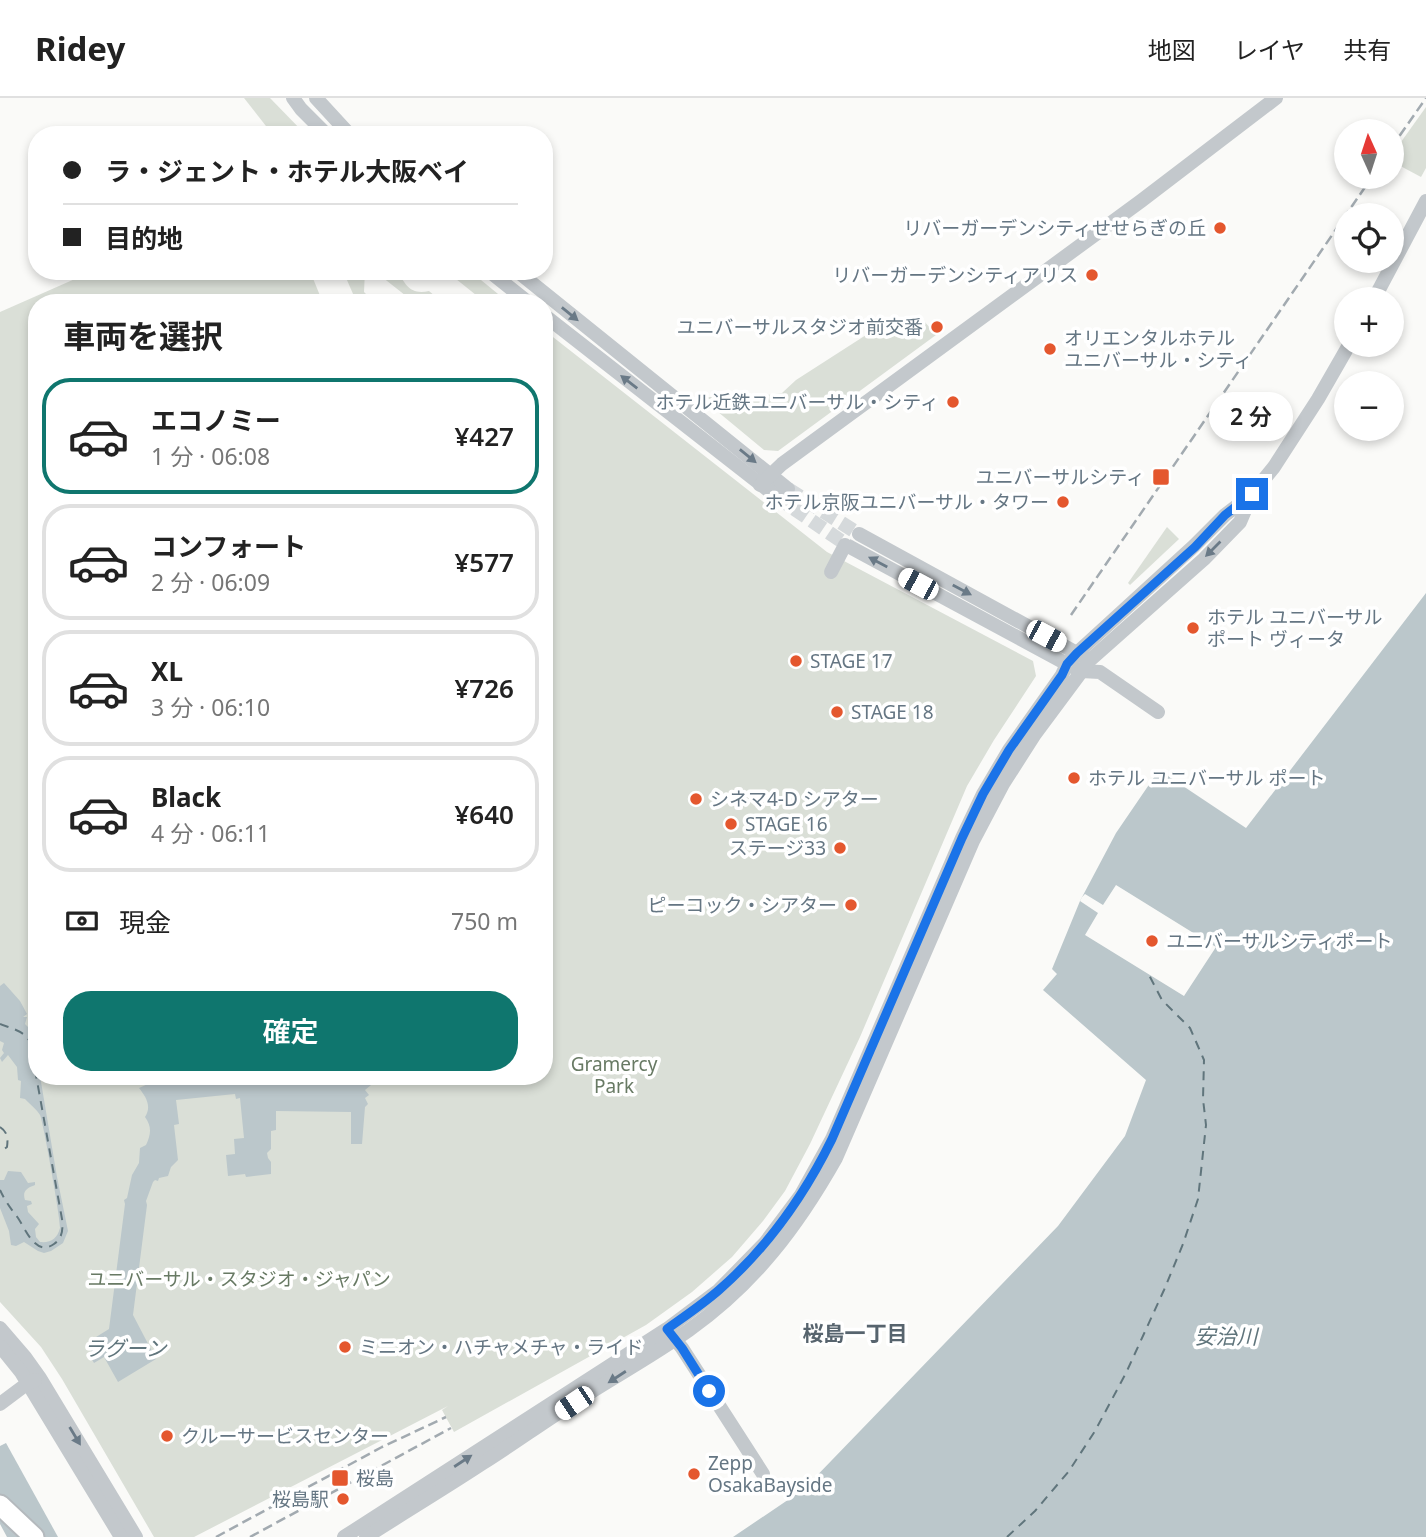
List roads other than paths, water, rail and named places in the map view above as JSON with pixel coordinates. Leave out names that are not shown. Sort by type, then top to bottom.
[{"type":"highway","points":[[0,1505],[34,1537]]},
{"type":"street","points":[[293,98],[318,126]]},
{"type":"street","points":[[316,98],[342,126]]},
{"type":"street","points":[[765,480],[782,464],[1141,201],[1276,98]]},
{"type":"street","points":[[1380,287],[1426,201]]},
{"type":"street","points":[[500,280],[518,294]]},
{"type":"street","points":[[528,280],[544,294]]},
{"type":"street","points":[[553,301],[765,480]]},
{"type":"street","points":[[553,322],[783,493]]},
{"type":"street","points":[[344,1537],[671,1334],[712,1312],[776,1250],[816,1193],[836,1158],[972,841],[1003,784],[1035,734],[1087,664],[1225,515],[1252,494],[1274,467],[1342,357]]},
{"type":"street","points":[[859,534],[1087,664],[1158,712]]},
{"type":"street","points":[[831,572],[847,546],[1067,664],[1087,664]]},
{"type":"street","points":[[366,1537],[606,1384],[671,1334],[744,1265],[785,1218],[832,1139],[983,794],[1067,664]]},
{"type":"street","points":[[0,1328],[24,1357],[34,1380],[121,1537]]},
{"type":"street","points":[[671,1334],[763,1474]]},
{"type":"street","points":[[0,1346],[34,1380],[136,1537]]},
{"type":"street","points":[[0,1404],[34,1380]]},
{"type":"water","name":"安治川","points":[[1426,593],[1426,1537],[733,1537],[804,1489],[1058,1226],[1125,1136],[1146,1080],[1043,990],[1057,974],[1052,969],[1080,901],[1116,833],[1159,770],[1246,828]]},
{"type":"water","points":[[4,983],[20,1001],[27,1014],[23,1017],[27,1017],[25,1024],[28,1027],[28,1085],[42,1085],[68,1231],[63,1243],[44,1253],[24,1242],[11,1245],[0,1208],[0,1180],[4,1180],[8,1171],[21,1172],[28,1183],[35,1182],[24,1194],[25,1200],[31,1201],[32,1204],[27,1206],[28,1212],[39,1224],[35,1229],[36,1237],[40,1242],[47,1242],[53,1240],[59,1232],[58,1208],[40,1115],[25,1099],[20,1098],[21,1081],[18,1080],[17,1067],[8,1055],[2,1062],[0,1058],[4,1053],[4,1043],[0,1041],[0,986]]},
{"type":"water","name":"ラグーン","points":[[146,1085],[371,1085],[365,1090],[369,1095],[365,1098],[368,1104],[365,1107],[362,1144],[351,1144],[351,1112],[276,1111],[276,1130],[271,1131],[271,1149],[267,1153],[271,1162],[271,1174],[246,1177],[245,1174],[228,1176],[226,1155],[235,1154],[234,1139],[244,1138],[240,1098],[236,1099],[235,1094],[176,1100],[179,1124],[174,1125],[178,1160],[171,1167],[168,1176],[153,1182],[146,1201],[133,1315],[156,1359],[118,1382],[104,1357],[94,1363],[91,1358],[96,1354],[94,1351],[92,1353],[88,1342],[109,1329],[124,1200],[139,1163],[140,1148],[146,1145],[150,1134],[145,1117],[147,1102],[139,1088]]},
{"type":"water","points":[[6,1443],[58,1537],[7,1537],[0,1524],[0,1446]]},
{"type":"tunnel","points":[[788,489],[859,534]]},
{"type":"tunnel","points":[[777,497],[850,547]]},
{"type":"railway","points":[[1404,129],[1426,98]]},
{"type":"railway","points":[[1071,615],[1364,189]]},
{"type":"railway","points":[[216,1537],[382,1447],[446,1417]]},
{"type":"railway","points":[[250,1537],[451,1428]]},
{"type":"place","name":"リバーガーデンシティせせらぎの丘","points":[[1220,228]]},
{"type":"place","name":"リバーガーデンシティアリス","points":[[1092,275]]},
{"type":"place","name":"ユニバーサルスタジオ前交番","points":[[937,327]]},
{"type":"place","name":"オリエンタルホテル ユニバーサル・シティ","points":[[1050,349]]},
{"type":"place","name":"ホテル近鉄ユニバーサル・シティ","points":[[953,402]]},
{"type":"place","name":"ユニバーサルシティ","points":[[1161,477]]},
{"type":"place","name":"ホテル京阪ユニバーサル・タワー","points":[[1063,502]]},
{"type":"place","name":"ホテル ユニバーサル ポート ヴィータ","points":[[1193,628]]},
{"type":"place","name":"STAGE 17","points":[[796,661]]},
{"type":"place","name":"STAGE 18","points":[[837,712]]},
{"type":"place","name":"ホテル ユニバーサル ポート","points":[[1074,778]]},
{"type":"place","name":"シネマ4-D シアター","points":[[696,799]]},
{"type":"place","name":"STAGE 16","points":[[731,824]]},
{"type":"place","name":"ステージ33","points":[[840,848]]},
{"type":"place","name":"ピーコック・シアター","points":[[851,905]]},
{"type":"place","name":"ユニバーサルシティポート","points":[[1152,941]]},
{"type":"place","name":"ミニオン・ハチャメチャ・ライド","points":[[345,1347]]},
{"type":"place","name":"クルーサービスセンター","points":[[167,1436]]},
{"type":"place","name":"Zepp OsakaBayside","points":[[694,1474]]},
{"type":"place","name":"桜島","points":[[340,1478]]},
{"type":"place","name":"桜島駅","points":[[343,1499]]},
{"type":"district","name":"桜島一丁目","points":[[855,1334]]},
{"type":"park label","name":"Gramercy Park","points":[[614,1075]]},
{"type":"park label","name":"ユニバーサル・スタジオ・ジャパン","points":[[239,1279]]}]
